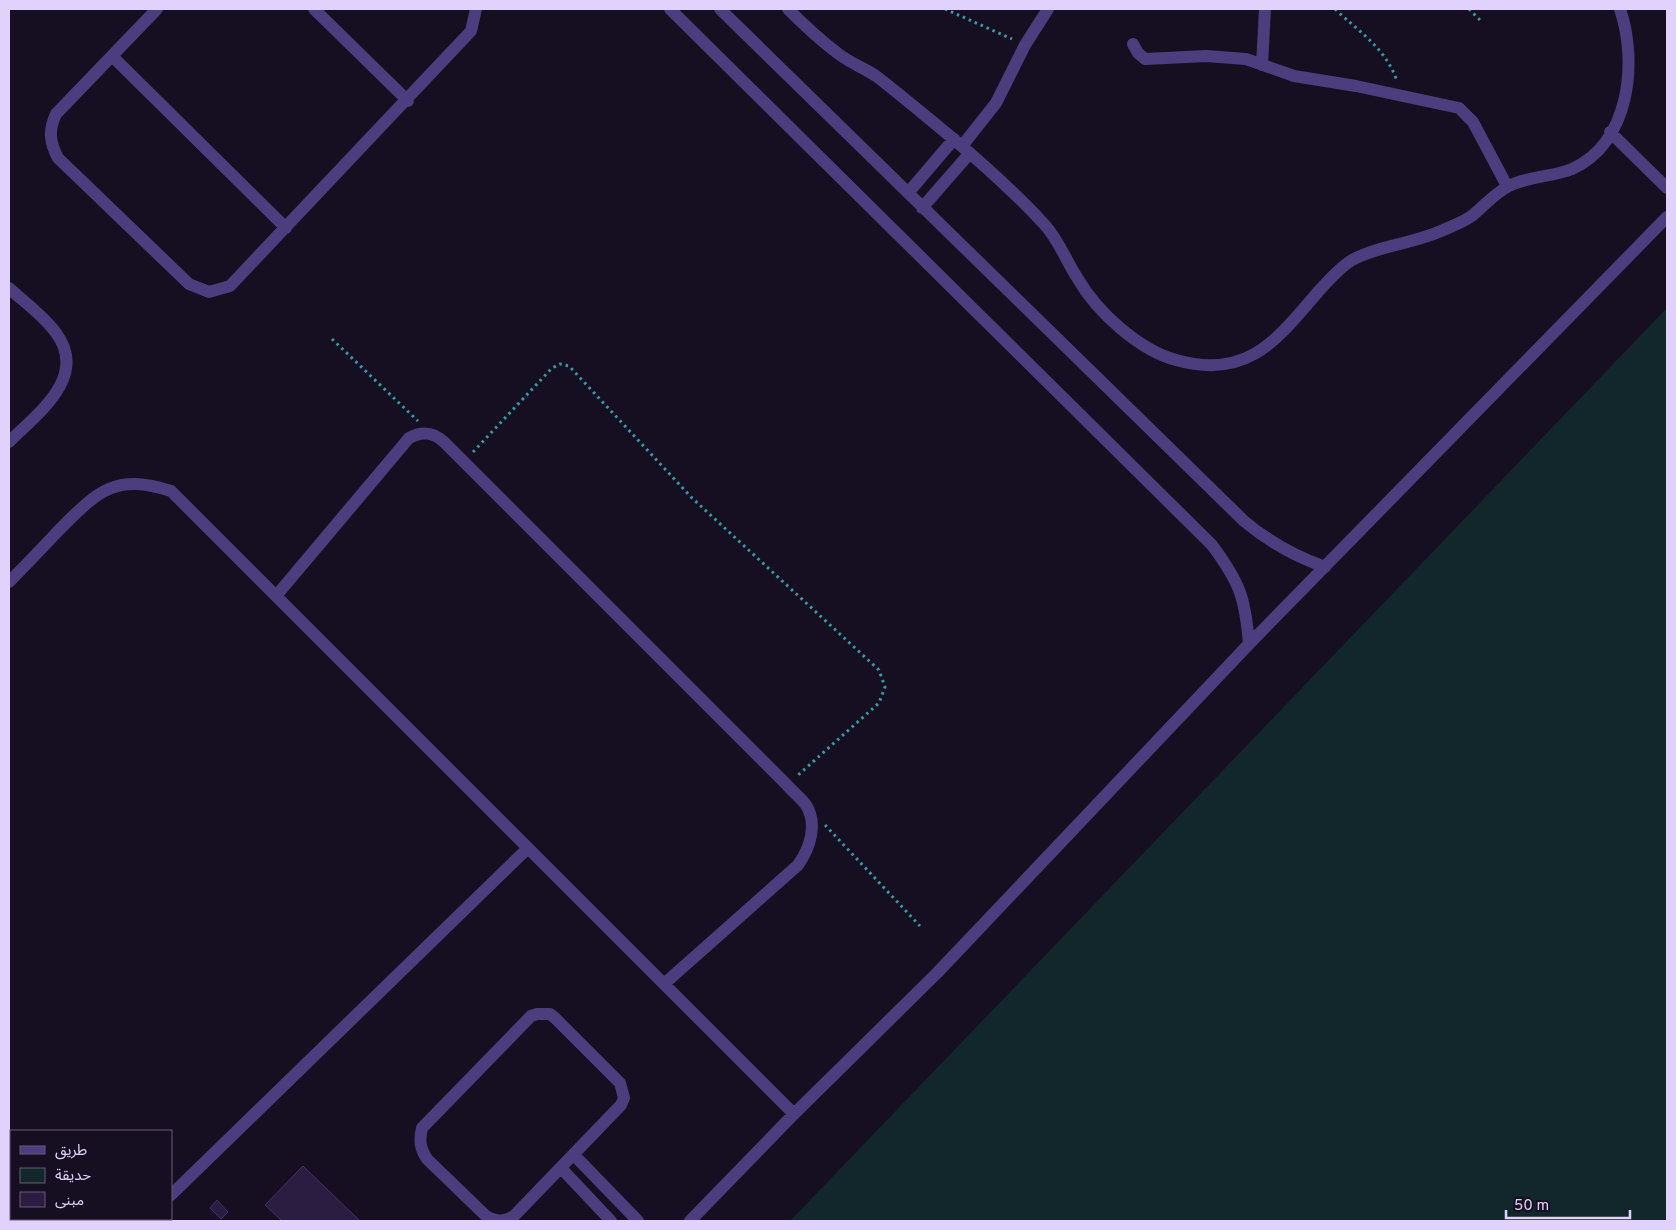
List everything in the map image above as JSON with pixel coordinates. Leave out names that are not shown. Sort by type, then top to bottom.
[{"type":"street","points":[[157,9],[56,114],[51,124],[50,136],[58,158],[189,284],[199,290],[209,292],[230,286],[408,101],[471,31],[476,9]]},
{"type":"street","points":[[314,9],[408,101]]},
{"type":"street","points":[[670,9],[1212,545],[1234,574],[1246,608],[1249,644]]},
{"type":"street","points":[[720,9],[1244,521],[1268,541],[1296,556],[1325,567]]},
{"type":"street","points":[[788,9],[837,54],[876,76],[962,146],[1047,228],[1089,297],[1130,336],[1164,356],[1203,364],[1230,364],[1258,354],[1283,331],[1329,279],[1349,262],[1373,250],[1411,242],[1438,233],[1470,218],[1508,186],[1524,180],[1569,170],[1588,160],[1610,132],[1625,99],[1630,63],[1629,45],[1620,9]]},
{"type":"street","points":[[922,208],[962,146],[996,103],[1025,45],[1048,9]]},
{"type":"street","points":[[1262,65],[1264,9]]},
{"type":"street","points":[[1132,44],[1138,54],[1145,59],[1226,57],[1246,60],[1294,76],[1459,108],[1468,114],[1508,186]]},
{"type":"street","points":[[112,56],[286,228]]},
{"type":"street","points":[[1610,132],[1667,188]]},
{"type":"street","points":[[908,194],[962,146]]},
{"type":"street","points":[[690,1221],[794,1114],[938,972],[1249,644],[1667,217]]},
{"type":"street","points":[[9,288],[56,332],[65,349],[68,367],[63,385],[51,400],[9,442]]},
{"type":"street","points":[[276,596],[409,438],[423,433],[438,437],[464,462],[806,805],[812,831],[808,849],[798,864],[664,984]]},
{"type":"street","points":[[9,582],[90,499],[116,487],[129,484],[151,485],[171,491],[794,1114]]},
{"type":"street","points":[[172,1194],[528,848]]},
{"type":"street","points":[[550,1014],[620,1083],[624,1090],[621,1105],[574,1155],[514,1216],[505,1221],[495,1221],[486,1216],[427,1159],[420,1144],[422,1128],[531,1016],[550,1014]]},
{"type":"street","points":[[574,1155],[638,1221]]},
{"type":"street","points":[[561,1168],[610,1221]]},
{"type":"path","points":[[945,9],[1025,45]]},
{"type":"path","points":[[1335,9],[1379,48],[1394,70],[1401,96]]},
{"type":"path","points":[[1468,9],[1482,22]]},
{"type":"path","points":[[332,339],[431,434]]},
{"type":"path","points":[[464,462],[552,368],[560,364],[569,366],[692,498],[879,670],[885,687],[879,703],[787,785]]},
{"type":"path","points":[[806,805],[920,926]]},
{"type":"green space","points":[[1667,308],[1667,1221],[790,1221]]},
{"type":"building","points":[[303,1166],[360,1221],[282,1221],[265,1205]]},
{"type":"building","points":[[217,1200],[228,1212],[221,1219],[210,1208]]}]
